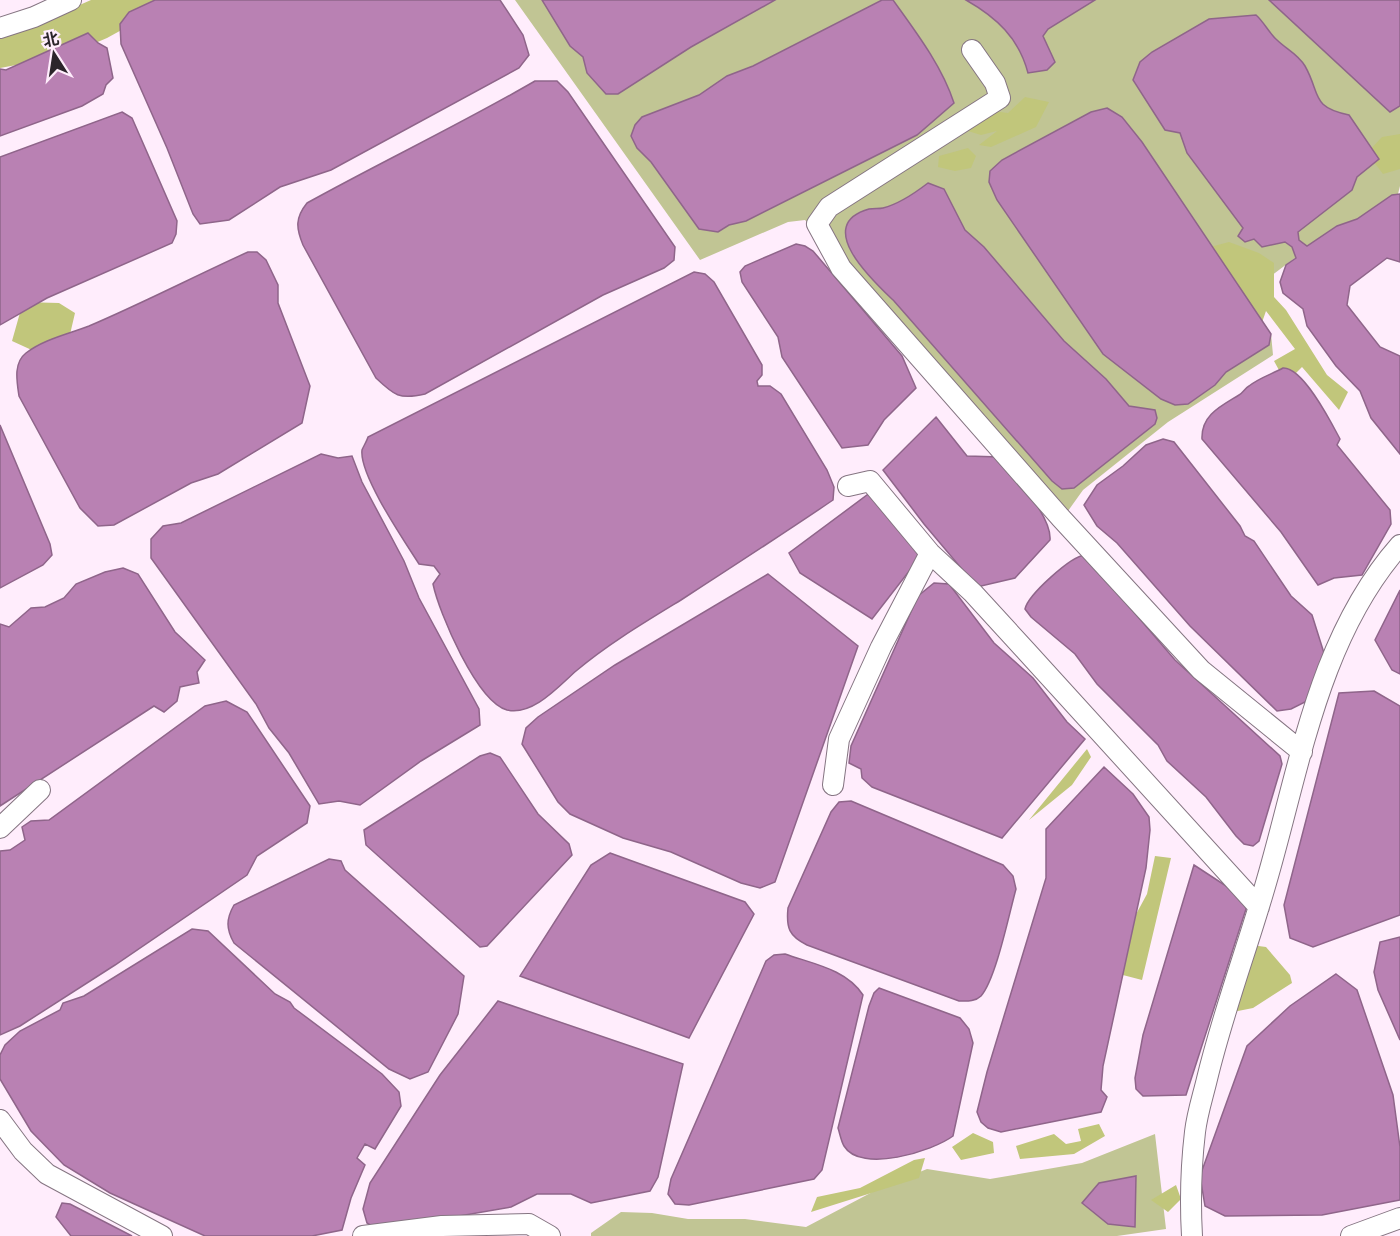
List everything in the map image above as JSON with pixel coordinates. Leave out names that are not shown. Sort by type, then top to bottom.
[{"type":"street","points":[[0,28],[34,17],[71,0]]},
{"type":"street","points":[[972,50],[995,83],[1000,98],[829,207],[817,224],[841,268],[1068,526],[1201,670],[1302,752]]},
{"type":"street","points":[[848,486],[870,481],[930,553],[973,593],[1259,907]]},
{"type":"street","points":[[1192,1236],[1191,1187],[1195,1130],[1218,1032],[1259,907],[1325,673],[1347,626],[1382,565],[1400,545]]},
{"type":"street","points":[[833,785],[839,739],[880,647],[930,553]]},
{"type":"street","points":[[0,828],[40,790]]},
{"type":"street","points":[[0,1120],[23,1151],[47,1174],[162,1236]]},
{"type":"street","points":[[1351,1236],[1400,1218]]},
{"type":"street","points":[[363,1236],[442,1226],[529,1224],[550,1236]]},
{"type":"green space","points":[[91,0],[176,0],[107,38],[65,56],[0,68],[0,35],[50,18]]},
{"type":"green space","points":[[515,0],[1400,0],[1400,186],[1398,194],[1357,219],[1337,226],[1246,295],[1271,334],[1273,355],[1168,422],[1083,490],[1068,511],[805,220],[788,222],[700,260]]},
{"type":"green space","points":[[1025,97],[1049,102],[1036,127],[991,147],[979,145],[997,131],[981,135],[968,131],[986,110],[1008,113]]},
{"type":"green space","points":[[1400,134],[1400,169],[1383,174],[1367,153],[1382,137]]},
{"type":"green space","points":[[968,148],[976,156],[971,168],[955,171],[938,167],[939,156]]},
{"type":"green space","points":[[1229,242],[1259,253],[1274,263],[1274,297],[1286,310],[1327,375],[1348,392],[1339,410],[1302,367],[1286,383],[1274,361],[1295,349],[1266,311],[1253,348],[1199,250]]},
{"type":"green space","points":[[23,302],[59,303],[75,313],[68,343],[47,357],[12,341]]},
{"type":"green space","points":[[1087,749],[1091,757],[1072,785],[1029,820]]},
{"type":"green space","points":[[1155,856],[1171,858],[1142,980],[1119,974],[1134,918],[1147,894]]},
{"type":"green space","points":[[1251,945],[1266,947],[1290,975],[1292,983],[1253,1008],[1233,1012]]},
{"type":"green space","points":[[1099,1124],[1105,1136],[1074,1154],[1020,1159],[1016,1146],[1054,1134],[1066,1144],[1081,1141],[1078,1129]]},
{"type":"green space","points":[[973,1133],[993,1142],[994,1153],[961,1160],[952,1147]]},
{"type":"green space","points":[[1155,1134],[1166,1229],[1117,1236],[591,1236],[591,1233],[621,1212],[652,1213],[688,1219],[745,1219],[806,1227],[880,1188],[927,1169],[990,1179],[1082,1163]]},
{"type":"green space","points":[[925,1158],[919,1178],[811,1212],[817,1197],[860,1188],[914,1160]]},
{"type":"green space","points":[[1176,1185],[1181,1199],[1168,1212],[1151,1200]]},
{"type":"shaded area","points":[[155,0],[500,0],[523,35],[529,55],[519,68],[331,170],[280,187],[229,220],[200,224],[193,214],[121,44],[120,24],[129,12]]},
{"type":"shaded area","points":[[542,0],[775,0],[691,47],[618,94],[606,94],[587,73],[583,57],[570,46]]},
{"type":"shaded area","points":[[882,0],[893,0],[911,24],[943,76],[954,103],[917,135],[746,221],[729,225],[718,232],[699,229],[651,162],[637,148],[631,136],[635,125],[642,117],[699,95],[727,76],[753,66]]},
{"type":"shaded area","points":[[966,0],[1095,0],[1048,29],[1043,36],[1055,62],[1047,70],[1028,73],[1019,49],[1005,30]]},
{"type":"shaded area","points":[[1269,0],[1400,0],[1400,106],[1390,112]]},
{"type":"shaded area","points":[[1256,15],[1274,37],[1305,66],[1322,103],[1337,112],[1349,115],[1379,159],[1357,177],[1352,190],[1298,232],[1299,240],[1307,246],[1337,226],[1357,219],[1392,195],[1400,194],[1400,262],[1387,258],[1350,286],[1347,305],[1380,347],[1400,356],[1400,454],[1371,418],[1360,391],[1336,366],[1307,326],[1303,309],[1283,293],[1280,282],[1286,265],[1296,258],[1292,247],[1285,242],[1262,247],[1254,239],[1245,242],[1238,236],[1243,228],[1187,153],[1180,133],[1165,130],[1133,80],[1140,62],[1152,52],[1209,19]]},
{"type":"shaded area","points":[[88,33],[107,48],[113,78],[106,85],[103,94],[82,106],[0,136],[0,69],[6,70]]},
{"type":"shaded area","points":[[535,81],[557,81],[568,92],[675,247],[674,260],[664,268],[603,295],[425,394],[398,395],[376,378],[303,245],[298,228],[300,214],[307,203]]},
{"type":"shaded area","points":[[1107,108],[1122,117],[1142,142],[1271,334],[1269,345],[1226,372],[1215,385],[1188,404],[1175,405],[1161,399],[1103,354],[997,200],[989,182],[990,171],[1002,160],[1091,112]]},
{"type":"shaded area","points":[[122,112],[132,118],[177,221],[176,234],[172,243],[47,298],[0,325],[0,157]]},
{"type":"shaded area","points":[[928,183],[944,189],[965,230],[984,247],[1064,341],[1106,379],[1129,406],[1155,410],[1157,418],[1155,424],[1074,488],[1062,489],[1052,481],[894,301],[862,268],[853,254],[847,240],[846,227],[853,217],[869,209],[895,204]]},
{"type":"shaded area","points":[[796,244],[813,251],[902,356],[916,388],[884,420],[868,445],[842,448],[782,357],[778,337],[742,282],[740,272],[745,266]]},
{"type":"shaded area","points":[[248,252],[257,252],[266,260],[278,285],[278,303],[310,386],[302,423],[218,474],[191,483],[114,525],[98,526],[80,508],[19,396],[17,373],[19,362],[26,353],[41,344],[89,326]]},
{"type":"shaded area","points":[[694,272],[705,274],[714,282],[762,365],[762,375],[757,381],[758,386],[770,386],[781,394],[827,470],[834,487],[833,500],[614,642],[576,671],[554,692],[536,704],[517,711],[507,710],[495,703],[484,691],[461,655],[443,615],[433,584],[440,574],[434,566],[419,564],[394,525],[368,475],[362,450],[368,437]]},
{"type":"shaded area","points":[[1283,368],[1299,376],[1316,397],[1340,439],[1337,445],[1390,510],[1391,524],[1362,575],[1334,578],[1318,585],[1281,532],[1202,439],[1205,424],[1213,412],[1253,383]]},
{"type":"shaded area","points":[[936,417],[967,456],[1000,457],[1039,508],[1045,520],[1050,540],[1015,578],[977,587],[924,524],[883,470]]},
{"type":"shaded area","points":[[0,425],[50,544],[52,555],[43,565],[0,588]]},
{"type":"shaded area","points":[[1163,439],[1174,442],[1240,526],[1245,536],[1254,541],[1291,596],[1312,615],[1324,653],[1311,699],[1291,709],[1277,711],[1190,626],[1117,543],[1097,526],[1084,505],[1097,485],[1146,445]]},
{"type":"shaded area","points":[[321,454],[338,458],[352,456],[362,482],[404,561],[419,598],[479,709],[480,725],[421,761],[360,805],[339,801],[319,804],[289,753],[269,728],[256,704],[151,558],[151,539],[163,526],[181,523]]},
{"type":"shaded area","points":[[871,492],[922,542],[917,561],[872,619],[800,573],[789,553]]},
{"type":"shaded area","points":[[1085,555],[1175,660],[1280,756],[1282,764],[1259,841],[1253,846],[1244,844],[1236,836],[1206,797],[1167,761],[1158,745],[1097,684],[1075,654],[1031,617],[1025,609],[1034,595],[1051,577],[1070,562]]},
{"type":"shaded area","points":[[123,568],[138,574],[175,632],[205,660],[197,672],[199,683],[180,687],[177,701],[164,712],[154,706],[0,806],[0,624],[9,627],[31,608],[45,607],[64,598],[76,584],[105,572]]},
{"type":"shaded area","points":[[768,574],[858,646],[775,882],[760,888],[741,883],[671,852],[623,838],[570,814],[558,802],[522,744],[526,728],[538,717],[615,665]]},
{"type":"shaded area","points":[[934,583],[949,584],[994,643],[1033,678],[1067,722],[1085,739],[1002,838],[872,787],[862,778],[861,769],[849,763],[851,746],[918,596]]},
{"type":"shaded area","points":[[1400,590],[1400,674],[1392,670],[1375,640]]},
{"type":"shaded area","points":[[1374,691],[1400,706],[1400,915],[1313,947],[1290,938],[1284,905],[1339,693]]},
{"type":"shaded area","points":[[226,701],[247,712],[310,806],[307,823],[257,856],[247,875],[115,965],[20,1026],[0,1035],[0,851],[10,850],[25,840],[22,827],[31,821],[49,820],[205,706]]},
{"type":"shaded area","points":[[490,753],[500,757],[538,814],[569,844],[572,855],[487,946],[480,947],[366,845],[364,830],[480,756]]},
{"type":"shaded area","points":[[1104,767],[1133,794],[1149,817],[1150,830],[1146,868],[1103,1066],[1101,1090],[1107,1097],[1101,1112],[1001,1132],[988,1128],[981,1122],[977,1112],[1046,878],[1046,829]]},
{"type":"shaded area","points":[[851,801],[1003,865],[1013,876],[1016,889],[1002,945],[987,988],[979,998],[959,1001],[807,945],[790,931],[788,908],[831,812],[839,802]]},
{"type":"shaded area","points":[[610,853],[745,902],[754,914],[689,1038],[520,976],[591,865]]},
{"type":"shaded area","points":[[329,859],[341,861],[345,870],[464,976],[458,1014],[428,1072],[410,1079],[389,1069],[234,943],[231,938],[228,924],[234,905]]},
{"type":"shaded area","points":[[1194,865],[1243,897],[1246,909],[1186,1095],[1143,1096],[1136,1089],[1135,1078],[1143,1035]]},
{"type":"shaded area","points":[[192,929],[208,931],[275,994],[290,1002],[294,1008],[382,1074],[399,1092],[401,1106],[375,1149],[365,1144],[357,1158],[365,1165],[351,1198],[342,1230],[312,1236],[205,1236],[110,1193],[64,1165],[31,1131],[0,1079],[0,1055],[5,1045],[20,1031],[60,1010],[63,1003],[84,996]]},
{"type":"shaded area","points":[[1400,937],[1400,1040],[1378,990],[1374,972],[1380,942]]},
{"type":"shaded area","points":[[785,954],[838,973],[856,986],[863,995],[822,1170],[814,1179],[689,1205],[675,1204],[668,1194],[671,1179],[766,961],[774,955]]},
{"type":"shaded area","points":[[1336,974],[1357,990],[1393,1095],[1400,1147],[1400,1200],[1322,1215],[1225,1216],[1205,1206],[1200,1176],[1247,1046],[1290,1006]]},
{"type":"shaded area","points":[[879,988],[960,1018],[969,1029],[973,1043],[953,1136],[930,1148],[881,1159],[865,1158],[853,1154],[844,1146],[838,1128],[869,1006],[874,993]]},
{"type":"shaded area","points":[[498,1001],[683,1064],[658,1177],[650,1191],[591,1203],[571,1194],[537,1194],[511,1207],[378,1230],[367,1223],[363,1209],[370,1183],[440,1075]]},
{"type":"shaded area","points":[[1136,1176],[1135,1227],[1108,1224],[1082,1203],[1099,1183]]},
{"type":"shaded area","points":[[62,1203],[70,1204],[132,1236],[71,1236],[56,1217]]}]
